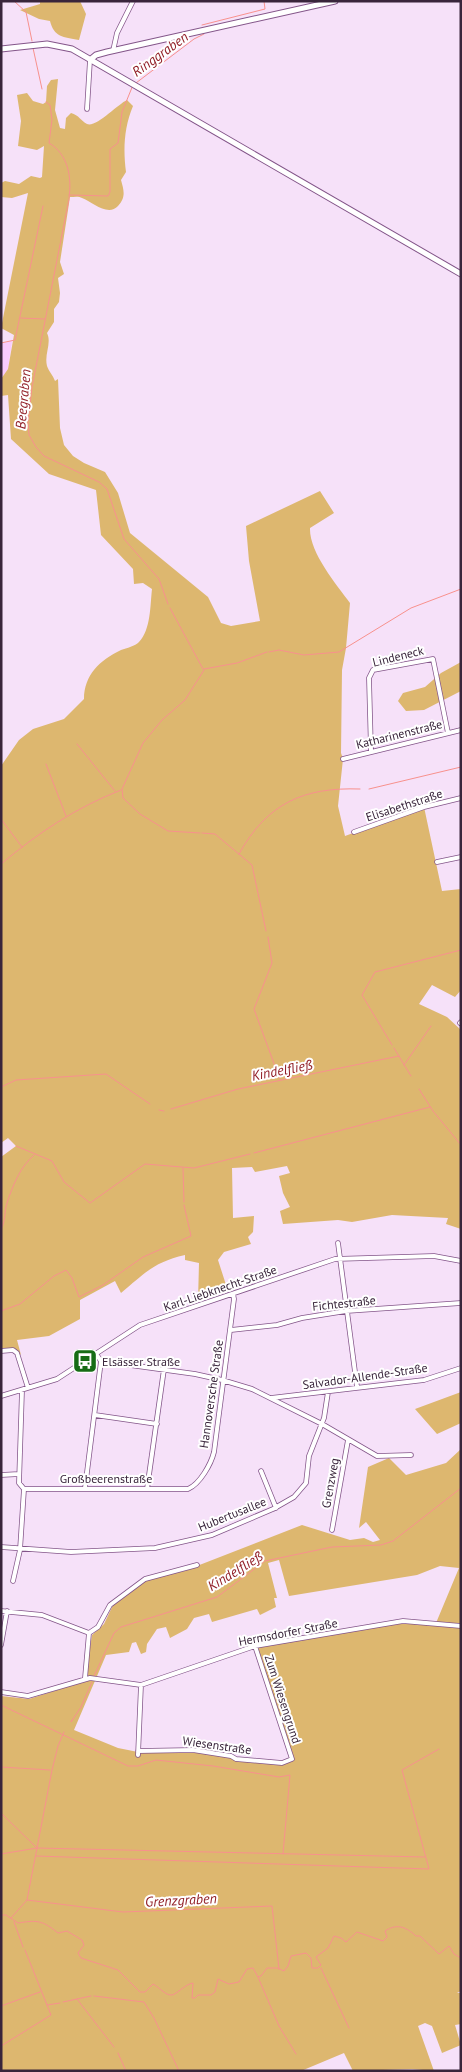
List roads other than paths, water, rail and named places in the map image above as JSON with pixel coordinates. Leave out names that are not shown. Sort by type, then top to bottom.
[{"type":"main road","points":[[90,60],[102,53],[335,1]]},
{"type":"main road","points":[[1,49],[53,44],[72,49],[461,274]]},
{"type":"street","points":[[113,51],[118,34],[133,1]]},
{"type":"street","points":[[87,109],[90,60]]},
{"type":"street","name":"Lindeneck","points":[[371,751],[369,678],[373,670],[433,659],[448,733]]},
{"type":"street","name":"Katharinenstraße","points":[[343,759],[461,730]]},
{"type":"street","name":"Elisabethstraße","points":[[354,832],[424,807],[461,798]]},
{"type":"street","points":[[436,862],[461,857]]},
{"type":"street","points":[[338,1243],[357,1388]]},
{"type":"street","name":"Karl-Liebknecht-Straße","points":[[1,1396],[57,1379],[140,1325],[340,1258],[434,1256],[461,1261]]},
{"type":"street","name":"Hannoversche Straße","points":[[188,1489],[194,1486],[212,1459],[222,1380],[231,1330],[233,1294]]},
{"type":"street","name":"Fichtestraße","points":[[231,1330],[277,1325],[302,1318],[346,1311],[461,1303]]},
{"type":"street","points":[[1,1351],[13,1350],[17,1353],[28,1388]]},
{"type":"street","points":[[85,1488],[101,1361],[96,1354]]},
{"type":"street","points":[[101,1361],[222,1380],[252,1389],[322,1424],[377,1456],[411,1455]]},
{"type":"street","name":"Salvador-Allende-Straße","points":[[270,1398],[424,1380],[461,1368]]},
{"type":"street","points":[[147,1489],[164,1370]]},
{"type":"street","points":[[13,1581],[20,1550],[24,1489],[19,1484],[22,1390]]},
{"type":"street","name":"Hubertusallee","points":[[1,1547],[20,1550],[70,1552],[155,1548],[212,1535],[276,1508],[294,1497],[306,1483],[310,1452],[327,1408],[328,1392]]},
{"type":"street","points":[[95,1415],[157,1424]]},
{"type":"street","name":"Grenzweg","points":[[332,1530],[348,1440]]},
{"type":"street","points":[[262,1472],[276,1508]]},
{"type":"street","points":[[1,1475],[19,1474]]},
{"type":"street","name":"Großbeerenstraße","points":[[24,1489],[188,1489]]},
{"type":"street","points":[[89,1633],[98,1628],[110,1605],[145,1579],[197,1565]]},
{"type":"street","points":[[1,1611],[42,1615],[89,1633]]},
{"type":"street","points":[[1,1645],[7,1611]]},
{"type":"street","name":"Hermsdorfer Straße","points":[[1,1692],[28,1696],[85,1678],[140,1685],[255,1646],[403,1621],[461,1626]]},
{"type":"street","points":[[85,1678],[89,1633]]},
{"type":"street","name":"Zum Wiesengrund","points":[[255,1646],[292,1759]]},
{"type":"street","name":"Wiesenstraße","points":[[140,1685],[138,1753],[193,1750],[231,1756],[236,1759],[282,1763],[292,1759]]},
{"type":"waterway","name":"Beegraben","points":[[14,1],[26,12],[32,41]]},
{"type":"waterway","name":"Ringgraben","points":[[202,25],[265,9],[264,1]]},
{"type":"waterway","name":"Ringgraben","points":[[136,83],[194,39],[204,34]]},
{"type":"waterway","name":"Beegraben","points":[[33,48],[42,89]]},
{"type":"waterway","name":"Ringgraben","points":[[69,195],[108,196],[110,192],[110,149],[118,143],[122,112],[133,85]]},
{"type":"waterway","name":"Beegraben","points":[[46,102],[50,105],[52,120],[49,143],[61,153],[67,167],[70,182],[69,198]]},
{"type":"waterway","name":"Beegraben","points":[[69,199],[32,387],[28,422],[29,435],[44,456],[99,482],[107,489],[124,539],[159,579],[168,604]]},
{"type":"waterway","points":[[1,343],[15,340],[43,206]]},
{"type":"waterway","points":[[20,318],[45,319]]},
{"type":"waterway","points":[[269,652],[279,650],[304,655],[339,652],[411,608],[461,589]]},
{"type":"waterway","name":"Beegraben","points":[[170,608],[203,669]]},
{"type":"waterway","points":[[204,669],[237,663],[267,652]]},
{"type":"waterway","name":"Beegraben","points":[[200,833],[168,831],[140,814],[123,798],[122,789],[143,743],[162,720],[185,700],[204,670]]},
{"type":"waterway","points":[[77,744],[115,791]]},
{"type":"waterway","points":[[46,764],[66,816]]},
{"type":"waterway","points":[[369,789],[461,767]]},
{"type":"waterway","points":[[239,854],[250,836],[262,822],[275,810],[289,802],[304,795],[321,791],[360,789]]},
{"type":"waterway","points":[[1,864],[58,822],[88,805],[121,790]]},
{"type":"waterway","points":[[1,819],[22,847]]},
{"type":"waterway","name":"Beegraben","points":[[202,833],[215,834],[252,865],[266,931]]},
{"type":"waterway","name":"Beegraben","points":[[268,937],[272,963],[254,1009],[276,1069]]},
{"type":"waterway","name":"Kindelfließ","points":[[392,1045],[362,995],[375,972],[461,950]]},
{"type":"waterway","points":[[404,1065],[431,1026]]},
{"type":"waterway","name":"Kindelfließ","points":[[394,1048],[411,1076]]},
{"type":"waterway","name":"Kindelfließ","points":[[171,1109],[238,1089],[399,1056]]},
{"type":"waterway","name":"Beegraben","points":[[278,1073],[280,1079]]},
{"type":"waterway","name":"Kindelfließ","points":[[1,1087],[16,1080],[106,1074],[150,1104]]},
{"type":"waterway","name":"Kindelfließ","points":[[419,1089],[433,1111],[461,1145]]},
{"type":"waterway","points":[[254,1153],[430,1107]]},
{"type":"waterway","name":"Kindelfließ","points":[[159,1110],[164,1111]]},
{"type":"waterway","points":[[16,1146],[52,1161],[64,1182],[90,1203],[145,1164],[194,1168],[250,1154]]},
{"type":"waterway","points":[[1,1229],[14,1183],[25,1165],[34,1155]]},
{"type":"waterway","points":[[183,1168],[184,1202]]},
{"type":"waterway","points":[[1,1311],[20,1304],[54,1276],[66,1270],[72,1278],[79,1297],[103,1285],[143,1257],[191,1236],[184,1205]]},
{"type":"waterway","name":"Kindelfließ","points":[[94,1676],[114,1633],[121,1627],[217,1597],[265,1561],[332,1547],[381,1545],[393,1541],[461,1488]]},
{"type":"waterway","name":"Kindelfließ","points":[[72,1720],[71,1722],[81,1707],[92,1682]]},
{"type":"waterway","points":[[1,1705],[128,1766],[138,1766],[156,1760],[213,1766],[279,1777],[290,1775],[283,1854]]},
{"type":"waterway","name":"Kindelfließ","points":[[11,1918],[27,1900],[52,1770],[58,1746],[64,1732]]},
{"type":"waterway","points":[[36,1856],[429,1869],[402,1770],[439,1749]]},
{"type":"waterway","points":[[1,1767],[50,1770]]},
{"type":"waterway","points":[[1,1813],[37,1848]]},
{"type":"waterway","points":[[1,1854],[37,1848],[425,1857]]},
{"type":"waterway","name":"Grenzgraben","points":[[27,1900],[123,1912],[272,1906],[279,1969]]},
{"type":"waterway","points":[[1,1915],[6,1915],[18,1923],[39,1922],[58,1933],[67,1931],[82,1940],[84,1945],[78,1953],[81,1958],[118,1970],[140,1992],[145,1992],[153,1984],[166,1994],[173,1995],[193,1983],[192,1998],[198,1995],[211,1995],[215,1992],[218,1979],[229,1984],[239,1982],[247,1969],[253,1968],[258,1977],[267,1968],[277,1968],[284,1971],[288,1966],[291,1956],[306,1953],[311,1958],[312,1968],[318,1968],[321,1965],[316,1957],[328,1948],[334,1936],[346,1942],[357,1932],[383,1941],[387,1937],[385,1931],[394,1927],[401,1927],[409,1930],[416,1936],[420,1936],[439,1954],[449,1946],[454,1954],[461,1958]]},
{"type":"waterway","points":[[14,1922],[23,1947]]},
{"type":"waterway","points":[[1,2046],[51,2015],[25,1950]]},
{"type":"waterway","points":[[321,1968],[349,2028]]},
{"type":"waterway","points":[[258,1977],[279,2026],[296,2054]]},
{"type":"waterway","points":[[1,2006],[40,1992]]},
{"type":"waterway","points":[[63,2002],[91,1996]]},
{"type":"waterway","points":[[94,1996],[144,2002],[154,2018],[179,2071]]},
{"type":"waterway","points":[[77,1999],[114,2047]]},
{"type":"waterway","points":[[47,2005],[60,2003]]},
{"type":"waterway","points":[[118,2053],[126,2071]]},
{"type":"place","name":"Elsässer Straße","points":[[85,1361]]}]
